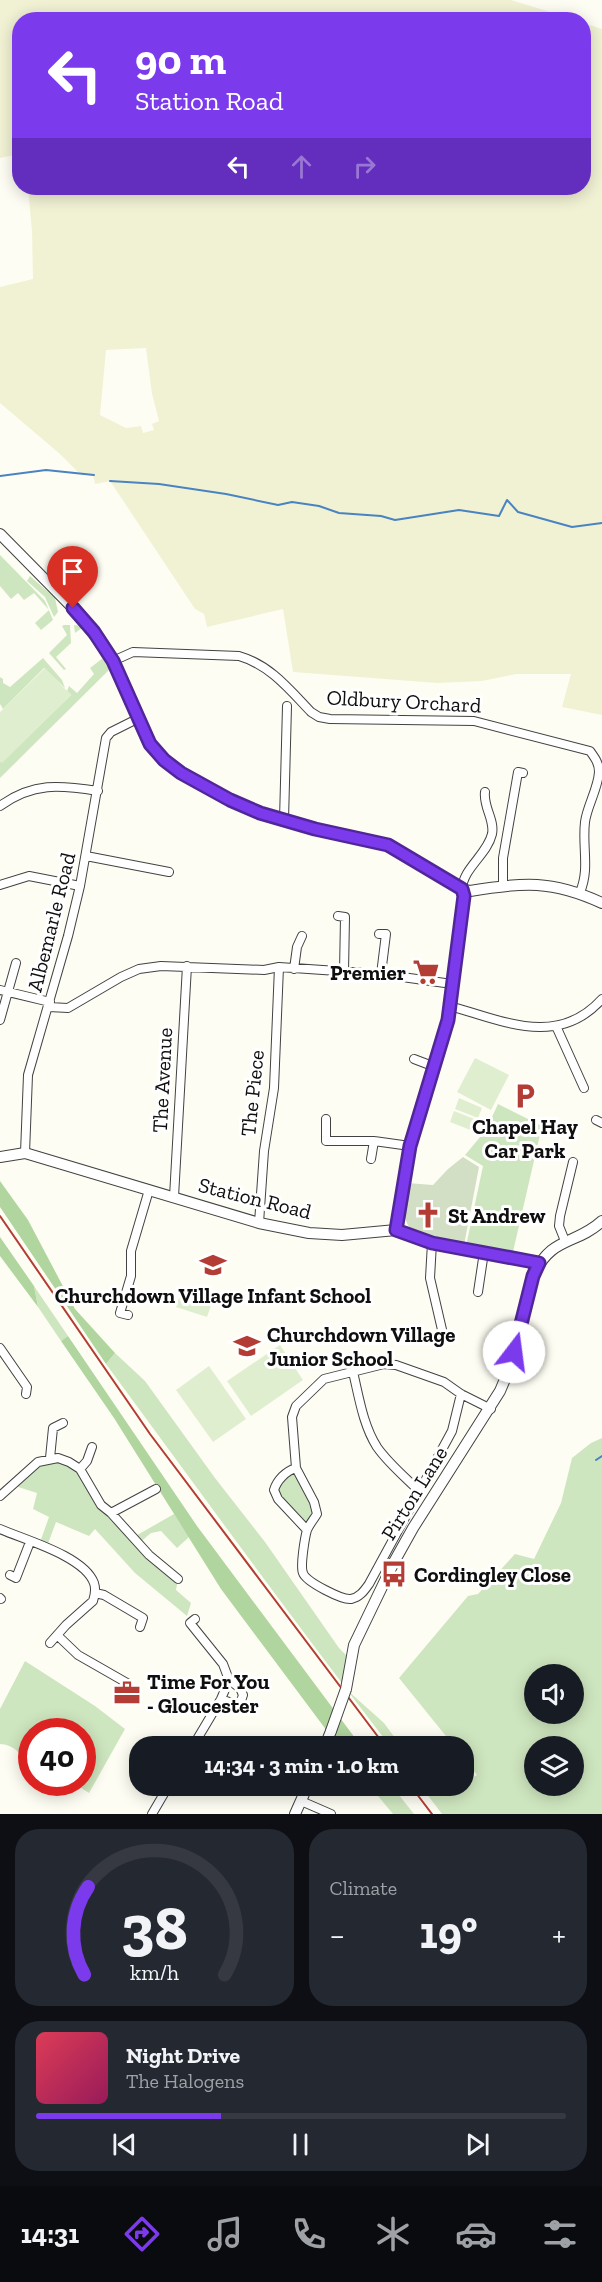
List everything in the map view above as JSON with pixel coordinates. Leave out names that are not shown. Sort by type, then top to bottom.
[{"type":"street","points":[[0,534],[84,620],[113,661],[150,744],[164,760],[181,773],[230,800],[284,820],[388,845],[462,889],[470,891],[524,883],[546,885],[580,892],[602,903]]},
{"type":"street","name":"Oldbury Orchard","points":[[113,661],[132,652],[239,656],[255,660],[268,668],[311,712],[319,717],[474,721],[590,751],[600,763],[585,823],[587,857],[584,882],[580,892]]},
{"type":"street","points":[[284,820],[287,706]]},
{"type":"street","name":"Albemarle Road","points":[[25,1153],[28,1075],[80,886],[106,738],[111,732],[139,718]]},
{"type":"street","points":[[503,885],[503,858],[518,772],[523,773]]},
{"type":"street","points":[[0,806],[24,792],[42,787],[61,785],[98,791]]},
{"type":"street","points":[[396,1230],[410,1146],[435,1067],[450,1006],[464,896],[462,881],[482,854],[492,834],[492,824],[482,798]]},
{"type":"street","points":[[86,856],[168,872]]},
{"type":"street","points":[[0,885],[29,876],[80,886]]},
{"type":"street","points":[[344,972],[345,917]]},
{"type":"street","points":[[381,974],[386,934]]},
{"type":"street","points":[[294,969],[297,947],[302,936]]},
{"type":"street","points":[[0,1020],[3,991],[16,963]]},
{"type":"street","points":[[3,991],[68,1008],[138,969],[161,966],[264,970],[279,967],[381,974],[452,984]]},
{"type":"street","name":"The Avenue","points":[[174,1197],[187,966]]},
{"type":"street","name":"The Piece","points":[[259,1223],[264,1151],[273,1088],[279,967]]},
{"type":"street","points":[[450,1006],[528,1028],[556,1026],[577,1019],[602,999]]},
{"type":"street","points":[[556,1026],[584,1088]]},
{"type":"street","points":[[414,1059],[435,1067]]},
{"type":"street","points":[[326,1119],[326,1141],[374,1141],[410,1146]]},
{"type":"street","points":[[371,1159],[374,1141]]},
{"type":"street","name":"Station Road","points":[[0,1157],[25,1153],[259,1223],[309,1233],[342,1236],[396,1230],[432,1243],[539,1263]]},
{"type":"street","points":[[565,1241],[559,1226],[573,1162]]},
{"type":"street","points":[[128,1315],[120,1313],[131,1276],[131,1251],[149,1190]]},
{"type":"street","points":[[539,1263],[548,1252],[565,1241],[594,1229],[602,1221]]},
{"type":"street","points":[[432,1243],[430,1278],[442,1335]]},
{"type":"street","points":[[482,1288],[484,1252]]},
{"type":"street","name":"Pirton Lane","points":[[329,1736],[346,1689],[354,1645],[394,1562],[429,1503],[491,1409],[508,1372],[533,1276],[539,1263]]},
{"type":"street","points":[[0,1348],[27,1387],[26,1394]]},
{"type":"street","points":[[461,1394],[452,1431],[361,1595],[352,1599],[343,1598],[308,1580],[303,1575],[302,1568],[307,1530],[317,1514],[314,1502],[296,1468],[292,1417],[296,1406],[324,1379],[384,1364],[396,1365],[444,1382],[461,1394],[491,1409]]},
{"type":"street","points":[[353,1372],[365,1422],[371,1436],[379,1449],[419,1491]]},
{"type":"street","points":[[50,1458],[53,1428],[63,1423]]},
{"type":"street","points":[[80,1469],[87,1461],[92,1447]]},
{"type":"street","points":[[2,1490],[38,1462],[50,1458],[58,1458],[80,1469],[101,1506],[111,1513],[148,1556],[178,1579]]},
{"type":"street","points":[[296,1468],[290,1470],[276,1483],[274,1490],[278,1499],[307,1530]]},
{"type":"street","points":[[111,1513],[156,1489]]},
{"type":"street","points":[[0,1529],[74,1561],[90,1576],[95,1585],[93,1602],[66,1625],[50,1643]]},
{"type":"street","points":[[9,1575],[16,1578],[30,1542]]},
{"type":"street","points":[[95,1593],[104,1595],[144,1619]]},
{"type":"street","points":[[195,1619],[190,1623],[223,1664],[229,1680],[240,1688],[243,1695],[241,1701],[234,1704],[221,1699]]},
{"type":"street","points":[[57,1635],[78,1655],[127,1683]]},
{"type":"street","points":[[198,1736],[221,1699],[229,1680]]},
{"type":"street","points":[[152,1814],[163,1796]]},
{"type":"street","points":[[295,1814],[303,1796]]},
{"type":"street","points":[[301,1801],[331,1814]]},
{"type":"green space","points":[[0,0],[511,0],[550,12],[12,12],[12,155],[0,158]]},
{"type":"green space","points":[[591,25],[602,29],[602,715],[562,707],[571,674],[516,674],[482,681],[437,683],[293,672],[283,609],[207,627],[204,614],[195,609],[110,481],[95,484],[93,475],[80,474],[0,403],[0,287],[33,279],[29,195],[591,195]],"holes":[[[146,348],[152,394],[159,421],[152,424],[154,430],[143,433],[141,426],[126,428],[100,415],[106,350]]]},
{"type":"green space","points":[[0,555],[45,601],[49,610],[34,593],[24,600],[18,593],[11,599],[0,586]]},
{"type":"green space","points":[[30,576],[55,598],[58,612],[54,617],[45,597],[27,581]]},
{"type":"green space","points":[[49,610],[53,620],[41,630],[35,623]]},
{"type":"green space","points":[[70,625],[71,643],[56,657],[66,669],[64,670],[49,653],[67,635],[62,626]]},
{"type":"green space","points":[[74,625],[82,626],[111,668],[0,778],[0,761],[2,762],[71,695],[67,691],[69,686],[77,693],[94,674],[90,668],[103,658],[82,628],[75,633]]},
{"type":"green space","points":[[43,658],[62,680],[65,688],[44,668],[3,709],[0,704],[0,677],[3,683],[10,687]]},
{"type":"green space","points":[[45,668],[71,695],[2,763],[0,761],[0,712]]},
{"type":"green space","points":[[475,1058],[509,1075],[491,1110],[457,1092]]},
{"type":"green space","points":[[459,1098],[482,1108],[478,1118],[455,1109]]},
{"type":"green space","points":[[498,1104],[542,1126],[512,1256],[466,1246],[483,1166],[465,1155],[486,1130]]},
{"type":"green space","points":[[454,1111],[477,1120],[473,1131],[450,1122]]},
{"type":"green space","points":[[463,1157],[479,1167],[464,1245],[414,1232],[406,1222],[405,1216],[407,1183],[433,1185]]},
{"type":"green space","points":[[0,1181],[28,1220],[75,1309],[115,1353],[106,1364],[0,1207]]},
{"type":"green space","points":[[0,1237],[34,1286],[38,1307],[0,1256]]},
{"type":"green space","points":[[34,1286],[68,1336],[61,1341],[38,1307]]},
{"type":"green space","points":[[181,1292],[212,1302],[207,1317],[176,1307]]},
{"type":"green space","points":[[68,1336],[197,1526],[354,1736],[330,1736],[221,1589],[114,1418],[61,1341]]},
{"type":"green space","points":[[280,1345],[303,1380],[251,1416],[227,1381]]},
{"type":"green space","points":[[115,1353],[145,1381],[215,1478],[265,1542],[339,1648],[350,1659],[346,1688],[106,1364]]},
{"type":"green space","points":[[209,1366],[246,1419],[213,1442],[176,1390]]},
{"type":"green space","points":[[602,1438],[602,1814],[442,1814],[428,1796],[474,1796],[474,1777],[477,1775],[474,1771],[474,1736],[446,1736],[399,1678],[468,1596],[478,1594],[515,1554],[534,1559],[561,1503],[572,1458],[591,1443]]},
{"type":"green space","points":[[50,1458],[80,1469],[101,1505],[132,1538],[174,1514],[189,1537],[177,1548],[161,1531],[151,1533],[138,1544],[178,1579],[176,1590],[191,1603],[187,1616],[135,1573],[95,1529],[89,1536],[56,1522],[46,1549],[39,1545],[49,1517],[33,1509],[37,1493],[12,1485]]},
{"type":"green space","points":[[296,1468],[317,1514],[307,1530],[278,1499],[276,1483]]},
{"type":"green space","points":[[25,1661],[95,1706],[125,1729],[96,1781],[96,1718],[18,1718],[18,1752],[9,1746],[0,1744],[0,1709]]},
{"type":"green space","points":[[348,1690],[384,1723],[394,1736],[382,1736]]},
{"type":"green space","points":[[378,1796],[400,1796],[414,1814],[393,1814]]},
{"type":"waterway","points":[[0,476],[46,470],[94,475]]},
{"type":"waterway","points":[[110,481],[159,484],[278,505],[292,502],[319,506],[339,513],[381,516],[395,520],[459,510],[499,516],[507,500],[518,512],[572,527],[602,523]]},
{"type":"waterway","points":[[596,1460],[602,1456]]},
{"type":"railway","points":[[0,1216],[150,1434],[377,1736]]},
{"type":"railway","points":[[418,1796],[432,1814]]},
{"type":"place","name":"Premier","points":[[426,972]]},
{"type":"place","name":"Chapel Hay Car Park","points":[[525,1096]]},
{"type":"place","name":"St Andrew","points":[[428,1215]]},
{"type":"place","name":"Churchdown Village Infant School","points":[[213,1265]]},
{"type":"place","name":"Churchdown Village Junior School","points":[[247,1346]]},
{"type":"place","name":"Cordingley Close","points":[[394,1574]]},
{"type":"place","name":"Time For You - Gloucester","points":[[127,1693]]},
{"type":"route","points":[[73,608],[94,632],[113,661],[150,744],[164,760],[181,773],[230,800],[260,813],[315,829],[388,845],[462,889],[464,896],[448,1020],[410,1146],[396,1230],[432,1243],[528,1259],[539,1263],[533,1276],[514,1352]]}]
